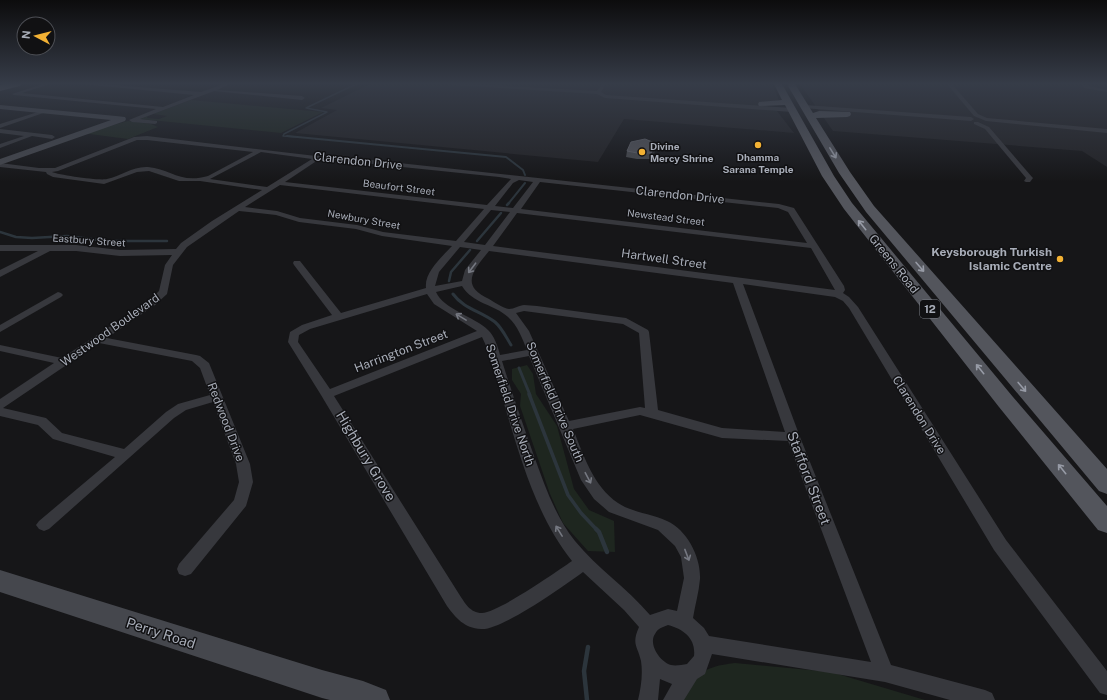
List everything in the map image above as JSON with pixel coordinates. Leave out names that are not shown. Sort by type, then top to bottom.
[{"type":"main road","points":[[100,117],[122,119]]},
{"type":"main road","name":"Greens Road","points":[[803,117],[840,195],[878,244],[1107,523]]},
{"type":"main road","name":"Greens Road","points":[[805,117],[870,209],[1107,485]]},
{"type":"main road","points":[[0,164],[122,119]]},
{"type":"main road","points":[[878,244],[890,246],[900,244]]},
{"type":"main road","name":"Perry Road","points":[[0,581],[376,700]]},
{"type":"main road","name":"Perry Road","points":[[322,684],[345,700]]},
{"type":"street","points":[[0,126],[29,117]]},
{"type":"street","points":[[132,120],[140,117]]},
{"type":"street","points":[[915,117],[974,119],[988,123],[1030,178],[1028,181]]},
{"type":"street","points":[[942,117],[974,119],[988,123],[1010,123],[1107,131]]},
{"type":"street","points":[[122,119],[155,122]]},
{"type":"street","points":[[0,131],[52,137]]},
{"type":"street","points":[[0,146],[30,135]]},
{"type":"street","name":"Clarendon Drive","points":[[0,164],[49,170],[65,167],[141,138],[316,158],[325,157],[357,160],[516,179],[527,178],[537,181],[549,181],[784,207],[791,210],[839,286],[840,290],[837,294],[846,299],[853,308],[1000,545],[1107,686]]},
{"type":"street","points":[[203,180],[259,151]]},
{"type":"street","name":"Westwood Boulevard","points":[[0,405],[152,303],[162,294],[165,288],[167,270],[177,252],[195,236],[280,183],[314,161],[316,158]]},
{"type":"street","points":[[49,170],[50,175],[104,182],[146,169],[158,171],[174,177],[269,189]]},
{"type":"street","points":[[430,290],[432,277],[435,271],[511,182],[516,179]]},
{"type":"street","points":[[465,283],[466,276],[470,270],[537,181]]},
{"type":"street","name":"Beaufort Street","points":[[280,183],[516,210]]},
{"type":"street","name":"Newbury Street","points":[[237,209],[277,214],[299,220],[357,227],[382,234],[488,248]]},
{"type":"street","name":"Newstead Street","points":[[516,210],[814,246]]},
{"type":"street","name":"Eastbury Street","points":[[0,248],[76,248],[120,253],[177,252]]},
{"type":"street","points":[[0,274],[48,248]]},
{"type":"street","name":"Hartwell Street","points":[[488,248],[837,294]]},
{"type":"street","points":[[297,263],[338,316]]},
{"type":"street","name":"Stafford Street","points":[[737,281],[793,437],[886,673]]},
{"type":"street","name":"Highbury Grove","points":[[465,283],[391,299],[302,328],[294,334],[292,338],[293,342],[327,394],[453,600],[465,616],[481,621],[497,618],[563,577],[583,562]]},
{"type":"street","name":"Somerfield Drive South","points":[[465,283],[472,294],[514,316],[524,331],[588,480],[599,495],[614,508],[663,526],[681,541],[689,557],[692,578],[684,620]]},
{"type":"street","name":"Somerfield Drive North","points":[[430,290],[432,296],[445,307],[485,332],[547,510],[568,544],[583,562],[630,604],[649,626]]},
{"type":"street","points":[[0,329],[58,295]]},
{"type":"street","points":[[508,312],[524,308],[537,309],[626,321],[635,325],[644,332],[652,413]]},
{"type":"street","name":"Harrington Street","points":[[327,394],[485,332]]},
{"type":"street","name":"Redwood Drive","points":[[98,340],[196,358],[205,366],[243,464],[246,482],[242,502],[185,569]]},
{"type":"street","points":[[0,348],[64,362]]},
{"type":"street","points":[[495,359],[534,352]]},
{"type":"street","points":[[44,525],[170,415],[182,407],[216,397]]},
{"type":"street","points":[[565,426],[640,411],[722,433],[793,437]]},
{"type":"street","points":[[0,412],[42,421],[58,436],[126,455]]},
{"type":"street","points":[[673,700],[690,673],[697,668],[701,661],[703,644],[696,630],[684,620],[676,618],[661,618],[649,626],[645,634],[644,642],[645,652],[650,661],[658,669],[669,674],[680,675],[690,673]]},
{"type":"street","points":[[703,644],[886,673],[985,700]]},
{"type":"street","points":[[648,700],[651,685],[650,661]]},
{"type":"shaded area","points":[[148,117],[147,118],[159,119],[165,117],[314,117],[281,133],[140,119]]},
{"type":"shaded area","points":[[325,117],[781,117],[794,133],[624,119],[598,162],[295,133]]},
{"type":"shaded area","points":[[823,117],[1107,117],[1107,167],[1082,151],[833,131]]},
{"type":"shaded area","points":[[128,121],[151,124],[158,127],[128,139],[82,133]]},
{"type":"shaded area","points":[[527,365],[533,374],[536,394],[557,426],[574,489],[589,510],[614,521],[615,552],[588,551],[563,523],[550,494],[520,406],[521,394],[512,380],[512,369]]},
{"type":"shaded area","points":[[735,663],[831,672],[925,700],[682,700],[693,683],[702,673],[708,669]]},
{"type":"building","points":[[645,139],[655,143],[651,153],[627,151],[631,142]]},
{"type":"waterway","points":[[296,137],[283,136],[284,134],[318,117]]},
{"type":"waterway","points":[[287,136],[296,137]]},
{"type":"waterway","points":[[296,137],[506,157],[523,170],[525,175]]},
{"type":"waterway","points":[[508,204],[525,183]]},
{"type":"waterway","points":[[477,241],[501,213]]},
{"type":"waterway","points":[[0,232],[16,237],[32,238],[67,236],[107,241],[167,241]]},
{"type":"waterway","points":[[449,281],[451,272],[470,250]]},
{"type":"waterway","points":[[453,294],[467,307],[495,322],[511,345]]},
{"type":"waterway","points":[[519,368],[530,395]]},
{"type":"waterway","points":[[529,394],[568,495],[581,513],[597,530]]},
{"type":"waterway","points":[[597,530],[607,552]]},
{"type":"waterway","points":[[587,700],[584,671],[588,647]]},
{"type":"place","name":"Dhamma Sarana Temple","points":[[758,145]]},
{"type":"place","name":"Divine Mercy Shrine","points":[[642,152]]},
{"type":"place","name":"Keysborough Turkish Islamic Centre","points":[[1060,259]]}]
